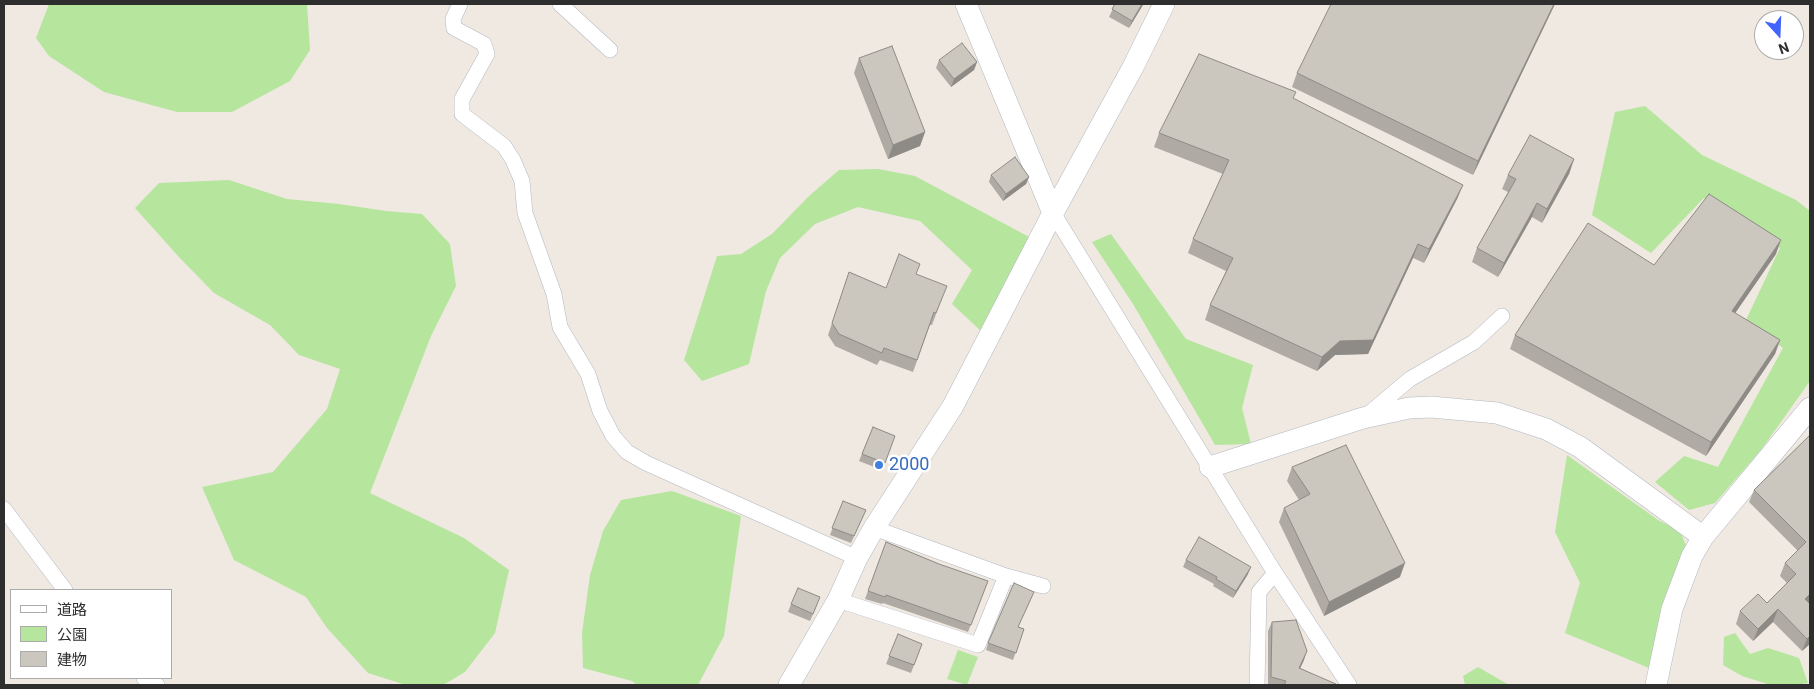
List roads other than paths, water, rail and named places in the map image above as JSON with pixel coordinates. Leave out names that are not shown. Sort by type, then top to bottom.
[{"type":"street","points":[[460,4],[453,19],[454,28],[484,44],[487,54],[462,99],[462,114],[504,146],[513,160],[522,181],[525,213],[554,294],[560,327],[588,374],[600,411],[612,436],[627,452],[646,463],[857,558]]},
{"type":"street","points":[[560,4],[610,50]]},
{"type":"street","points":[[966,4],[1053,213],[1276,573],[1349,685]]},
{"type":"street","points":[[789,685],[838,600],[857,558],[874,528],[953,406],[1053,213],[1133,67],[1164,4]]},
{"type":"street","points":[[1363,418],[1410,379],[1474,342],[1502,316]]},
{"type":"street","points":[[1210,467],[1363,418],[1409,408],[1431,407],[1497,413],[1546,429],[1580,447],[1703,537]]},
{"type":"street","points":[[1656,685],[1672,609],[1692,556],[1703,537],[1810,408]]},
{"type":"street","points":[[4,509],[64,589]]},
{"type":"street","points":[[874,528],[1006,576],[1043,586]]},
{"type":"street","points":[[1257,685],[1259,592],[1276,573]]},
{"type":"street","points":[[838,600],[978,645],[1006,576]]},
{"type":"place","name":"2000","points":[[879,465]]}]
